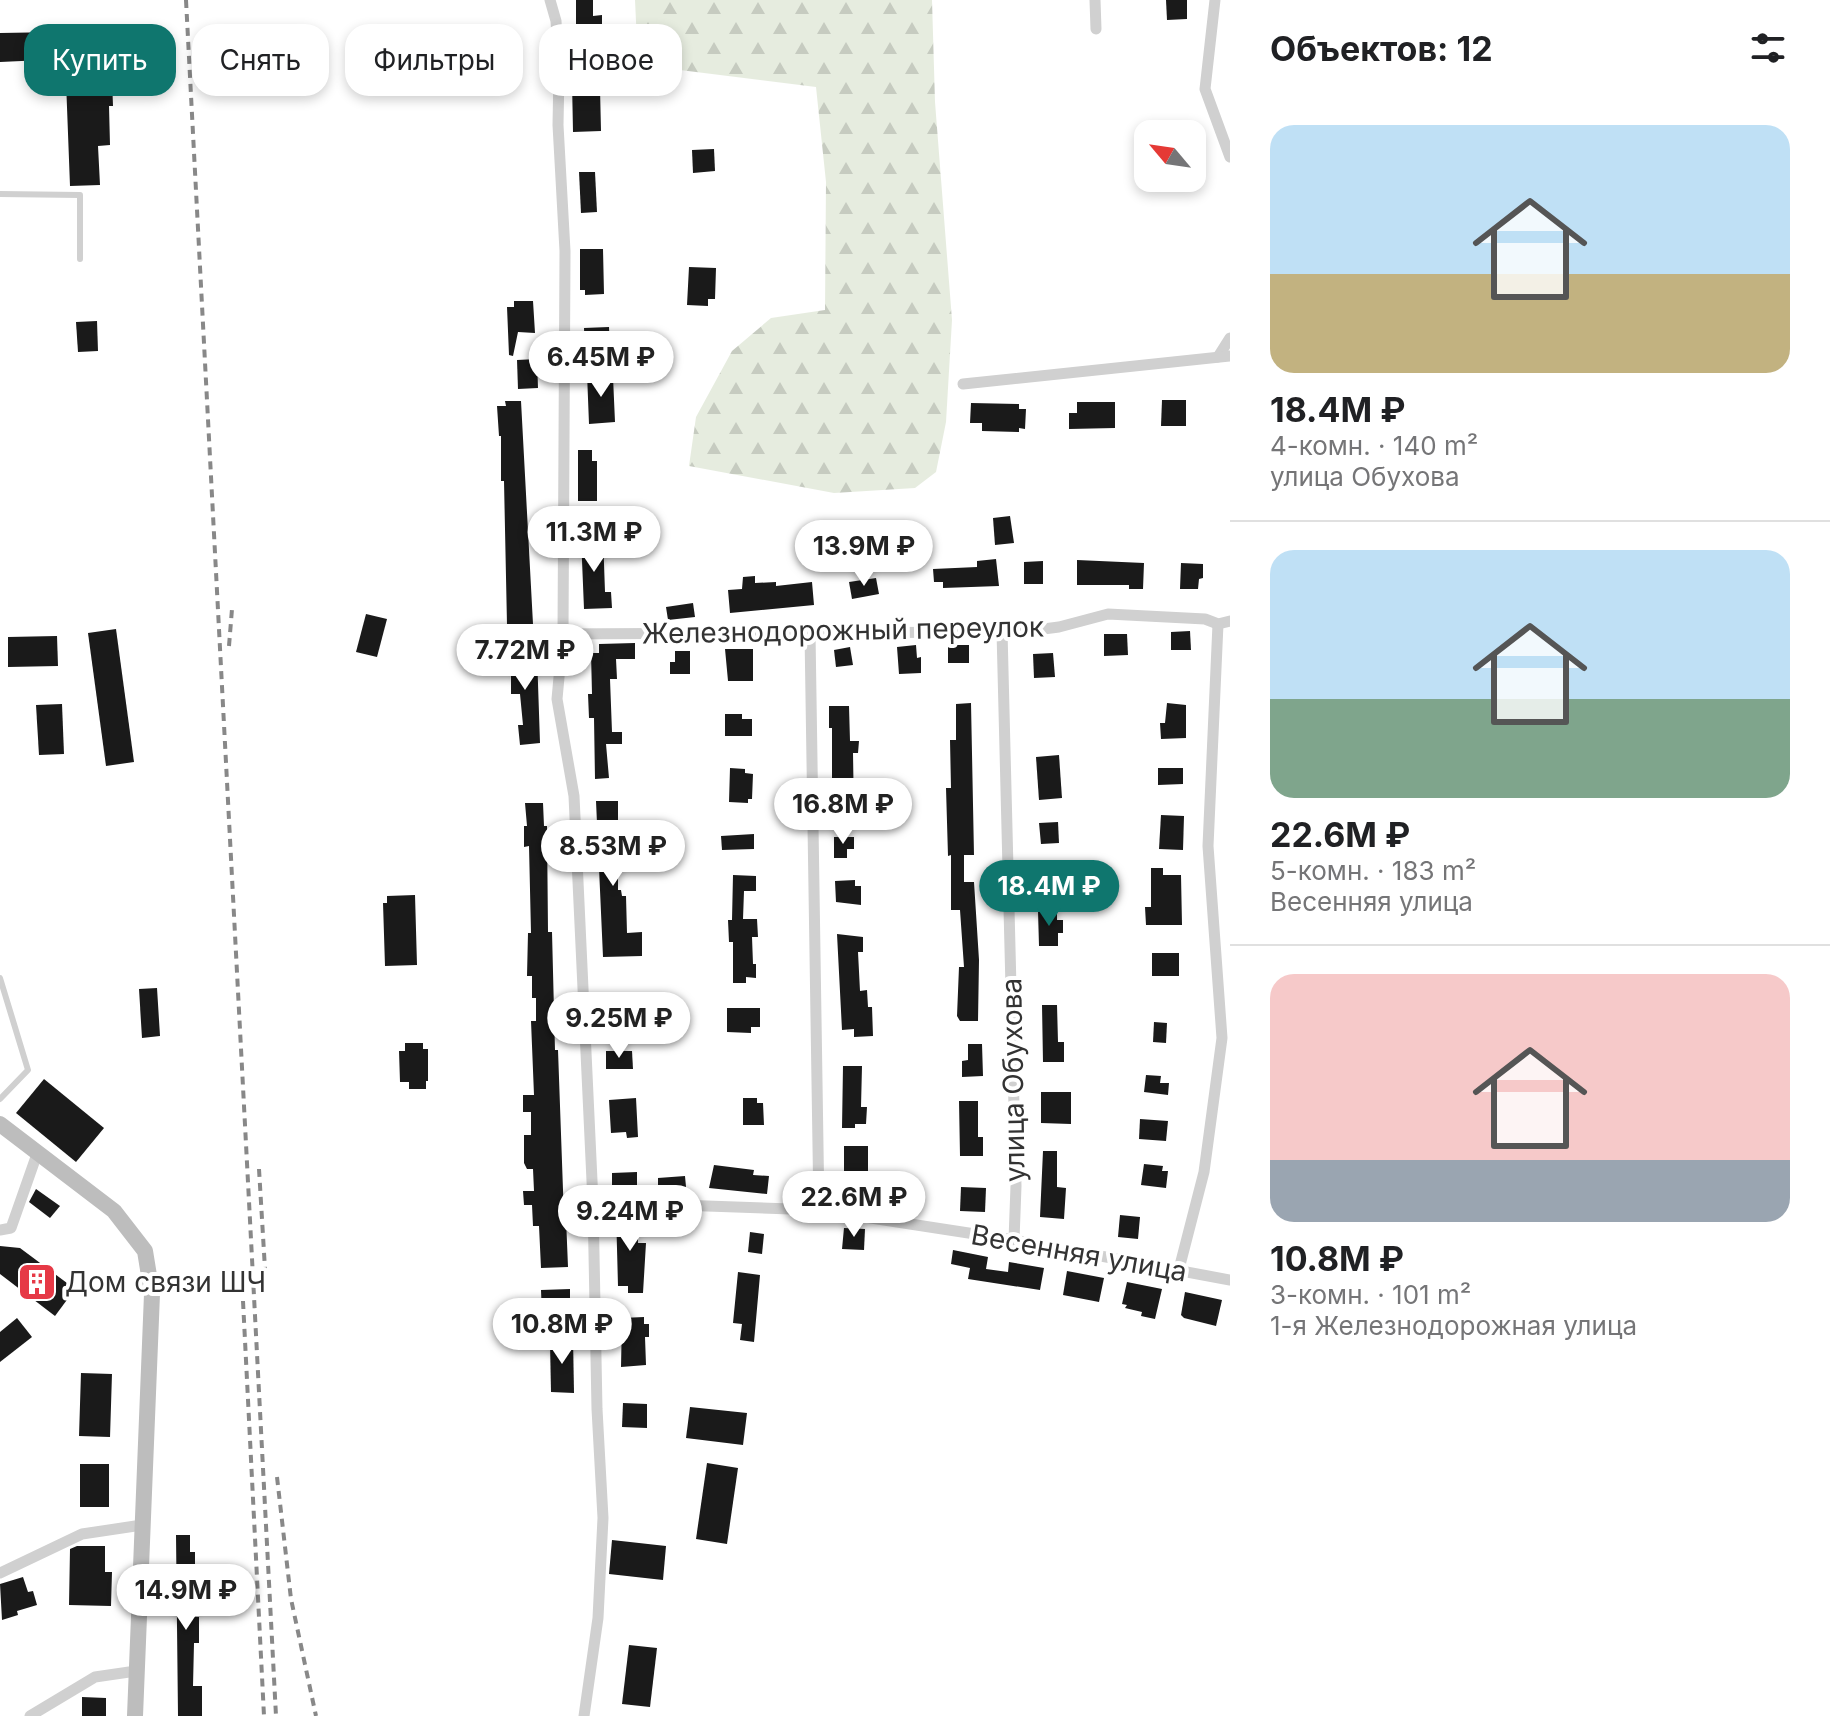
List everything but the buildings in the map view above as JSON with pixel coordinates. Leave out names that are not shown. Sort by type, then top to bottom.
[{"type":"main road","points":[[0,1124],[114,1211],[145,1251],[152,1294],[135,1716]]},
{"type":"street","points":[[550,0],[556,21],[565,251],[563,634],[557,699],[574,796],[593,1202],[597,1409],[603,1518],[598,1618],[584,1716]]},
{"type":"street","points":[[1095,0],[1096,29]]},
{"type":"street","points":[[1215,0],[1205,89],[1230,157]]},
{"type":"street","points":[[963,384],[1224,356],[1230,338]]},
{"type":"street","name":"Железнодорожный переулок","points":[[549,634],[1020,632],[1059,627],[1108,614],[1205,619],[1224,623]]},
{"type":"street","points":[[1179,1269],[1204,1172],[1222,1038],[1208,846],[1224,623]]},
{"type":"street","name":"улица Обухова","points":[[1002,631],[1016,1186],[1014,1240]]},
{"type":"street","points":[[810,633],[819,1210]]},
{"type":"street","points":[[0,1230],[11,1228],[37,1154]]},
{"type":"street","name":"Весенняя улица","points":[[593,1202],[819,1210],[1014,1240],[1230,1280]]},
{"type":"street","points":[[0,1573],[82,1534],[142,1525]]},
{"type":"street","points":[[30,1716],[95,1677],[136,1671]]},
{"type":"lane","points":[[0,194],[80,195],[80,259]]},
{"type":"lane","points":[[0,978],[28,1070],[0,1099]]},
{"type":"green space","points":[[635,0],[932,0],[935,102],[952,320],[946,422],[936,472],[915,488],[834,493],[689,466],[696,417],[732,351],[771,318],[825,310],[826,182],[816,87],[682,70],[682,24],[636,24]]},
{"type":"railway","points":[[186,0],[276,1716]]},
{"type":"railway","points":[[229,646],[232,609]]},
{"type":"railway","points":[[259,1169],[265,1269]]},
{"type":"railway","points":[[243,1301],[264,1716]]},
{"type":"railway","points":[[277,1477],[291,1599],[316,1716]]},
{"type":"place","name":"Дом связи ШЧ","points":[[37,1282]]}]
